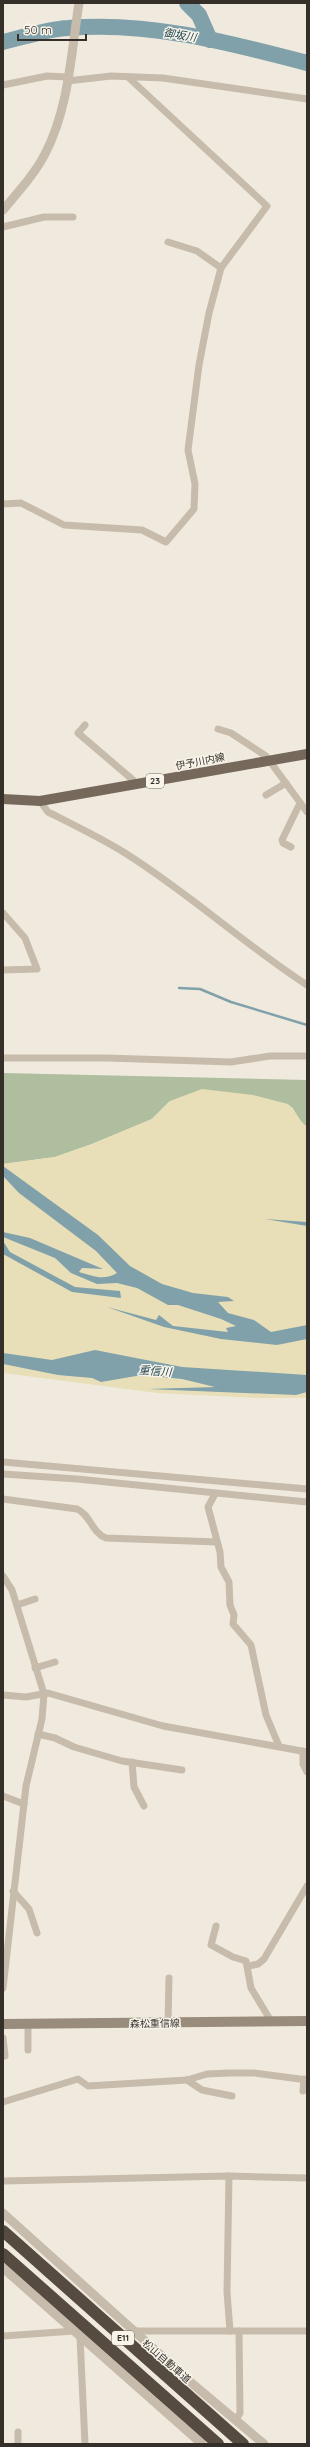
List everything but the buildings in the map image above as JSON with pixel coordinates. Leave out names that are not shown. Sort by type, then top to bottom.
[{"type":"highway","name":"松山自動車道","points":[[3,2231],[243,2444]]},
{"type":"highway","name":"E11","points":[[3,2254],[218,2444]]},
{"type":"main road","name":"伊予川内線","points":[[3,799],[40,801],[307,754]]},
{"type":"main road","name":"森松重信線","points":[[3,2024],[307,2021]]},
{"type":"street","points":[[3,210],[32,176],[44,155],[60,116],[79,4]]},
{"type":"street","points":[[3,85],[47,76],[163,78],[307,99]]},
{"type":"street","points":[[3,504],[21,503],[64,525],[142,530],[166,542],[194,509],[195,484],[188,450],[199,365],[209,313],[221,268],[267,206],[128,77]]},
{"type":"street","points":[[3,227],[44,217],[73,217]]},
{"type":"street","points":[[168,242],[197,251],[221,268]]},
{"type":"street","points":[[85,726],[78,733],[133,780],[134,785]]},
{"type":"street","points":[[218,729],[231,733],[270,760],[307,812]]},
{"type":"street","points":[[266,794],[286,784]]},
{"type":"street","points":[[40,801],[48,812],[126,853],[203,908],[268,960],[307,985]]},
{"type":"street","points":[[291,847],[283,843],[282,840],[300,803]]},
{"type":"street","points":[[3,913],[25,938],[37,969],[3,970]]},
{"type":"street","points":[[3,1058],[107,1058],[231,1062],[270,1056],[307,1056]]},
{"type":"street","points":[[3,1462],[307,1489]]},
{"type":"street","points":[[3,1474],[77,1479],[307,1502]]},
{"type":"street","points":[[215,1494],[208,1506],[217,1542],[221,1567],[229,1582],[230,1605],[234,1615],[232,1624],[252,1645],[266,1715],[278,1746]]},
{"type":"street","points":[[3,1499],[78,1509],[83,1512],[99,1534],[106,1538],[217,1542]]},
{"type":"street","points":[[3,1576],[12,1590],[17,1604],[44,1694],[38,1734],[24,1804],[3,1988]]},
{"type":"street","points":[[17,1604],[35,1599]]},
{"type":"street","points":[[35,1668],[56,1662]]},
{"type":"street","points":[[3,1694],[26,1697],[44,1694],[163,1726],[305,1752],[303,1764],[307,1772]]},
{"type":"street","points":[[38,1734],[56,1738],[74,1748],[132,1762],[182,1770]]},
{"type":"street","points":[[132,1762],[134,1787],[144,1806]]},
{"type":"street","points":[[3,1796],[24,1804]]},
{"type":"street","points":[[249,1966],[258,1964],[264,1959],[307,1886]]},
{"type":"street","points":[[13,1891],[29,1909],[37,1934]]},
{"type":"street","points":[[216,1926],[211,1945],[233,1957],[246,1961],[249,1966],[251,1988],[271,2021]]},
{"type":"street","points":[[168,1978],[168,2022]]},
{"type":"street","points":[[28,2024],[28,2050]]},
{"type":"street","points":[[3,2038],[5,2056]]},
{"type":"street","points":[[3,2102],[78,2079],[88,2086],[187,2080],[207,2074],[254,2072],[306,2080],[303,2091]]},
{"type":"street","points":[[187,2080],[202,2090],[232,2096]]},
{"type":"street","points":[[3,2181],[230,2176],[307,2178]]},
{"type":"street","points":[[230,2176],[227,2292],[230,2331]]},
{"type":"street","points":[[3,2213],[134,2332],[264,2444]]},
{"type":"street","points":[[3,2268],[202,2444]]},
{"type":"street","points":[[236,2420],[240,2413],[239,2331]]},
{"type":"street","points":[[134,2332],[307,2331]]},
{"type":"street","points":[[3,2336],[77,2334]]},
{"type":"street","points":[[77,2334],[85,2444]]},
{"type":"street","points":[[18,2432],[18,2444]]},
{"type":"green space","points":[[3,1073],[307,1080],[307,1127],[300,1121],[292,1107],[170,1101],[152,1119],[92,1144],[55,1157],[3,1164]]},
{"type":"sand","points":[[202,1089],[253,1095],[288,1104],[307,1127],[307,1398],[258,1398],[157,1393],[3,1373],[3,1164],[55,1157],[92,1144],[152,1119],[170,1101]]},
{"type":"water","points":[[3,1166],[98,1235],[130,1266],[162,1284],[193,1293],[228,1297],[234,1301],[218,1302],[228,1313],[254,1320],[271,1332],[307,1325],[307,1339],[277,1345],[221,1339],[164,1327],[107,1307],[156,1320],[159,1315],[173,1326],[228,1332],[226,1328],[236,1326],[221,1319],[178,1305],[168,1305],[137,1288],[117,1283],[97,1284],[71,1273],[55,1258],[3,1237],[3,1232],[30,1238],[103,1269],[82,1268],[79,1272],[103,1277],[108,1277],[117,1273],[96,1251],[19,1193],[3,1176]]},
{"type":"water","points":[[265,1219],[307,1222],[307,1226]]},
{"type":"water","points":[[3,1241],[10,1252],[75,1287],[120,1291],[121,1298],[72,1292],[3,1254]]},
{"type":"water","name":"重信川","points":[[95,1350],[182,1367],[307,1375],[307,1392],[296,1395],[148,1389],[215,1387],[182,1379],[142,1375],[101,1382],[92,1378],[58,1375],[3,1364],[3,1353],[52,1360]]},
{"type":"waterway","points":[[187,3],[199,15],[210,40]]},
{"type":"waterway","name":"御坂川","points":[[3,42],[60,29],[98,27],[129,28],[189,35],[249,48],[307,63]]},
{"type":"waterway","points":[[179,988],[200,989],[231,1002],[307,1025]]}]
